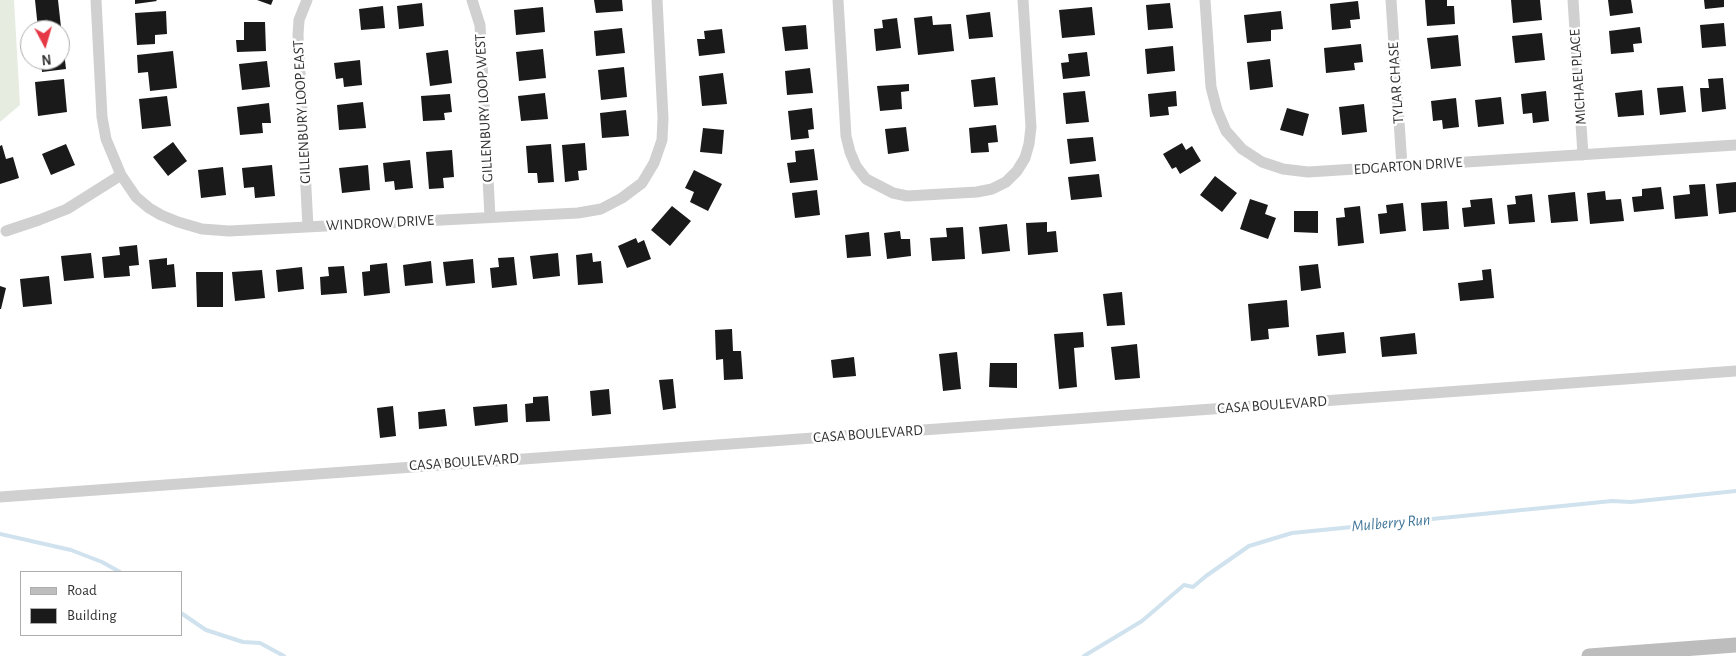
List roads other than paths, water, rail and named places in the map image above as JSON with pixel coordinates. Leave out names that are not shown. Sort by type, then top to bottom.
[{"type":"street","name":"WINDROW DRIVE","points":[[96,0],[102,117],[106,139],[120,176],[136,197],[149,208],[178,222],[202,229],[229,231],[578,213],[601,209],[622,198],[642,183],[654,163],[662,140],[664,118],[657,0]]},
{"type":"street","name":"GILLENBURY LOOP EAST","points":[[308,0],[299,20],[298,34],[308,227]]},
{"type":"street","name":"GILLENBURY LOOP WEST","points":[[472,0],[480,25],[490,217]]},
{"type":"street","points":[[838,0],[846,136],[850,152],[856,166],[866,178],[893,193],[907,196],[977,192],[992,189],[1006,182],[1017,171],[1025,158],[1031,127],[1023,0]]},
{"type":"street","name":"EDGARTON DRIVE","points":[[1206,0],[1211,86],[1217,110],[1226,131],[1242,149],[1262,162],[1308,172],[1736,145]]},
{"type":"street","name":"TYLAR CHASE","points":[[1391,0],[1402,166]]},
{"type":"street","name":"MICHAEL PLACE","points":[[1573,0],[1583,155]]},
{"type":"street","points":[[6,231],[67,209],[120,176]]},
{"type":"street","name":"CASA BOULEVARD","points":[[0,497],[1736,371]]},
{"type":"street","points":[[1589,656],[1736,645]]},
{"type":"waterway","name":"Mulberry Run","points":[[1084,656],[1142,621],[1184,585],[1193,587],[1249,546],[1292,533],[1612,501],[1631,502],[1736,491]]},
{"type":"waterway","name":"Mulberry Run","points":[[0,534],[71,550],[102,562],[118,571]]},
{"type":"waterway","name":"Mulberry Run","points":[[182,614],[206,630],[243,642],[260,643],[284,656]]}]
